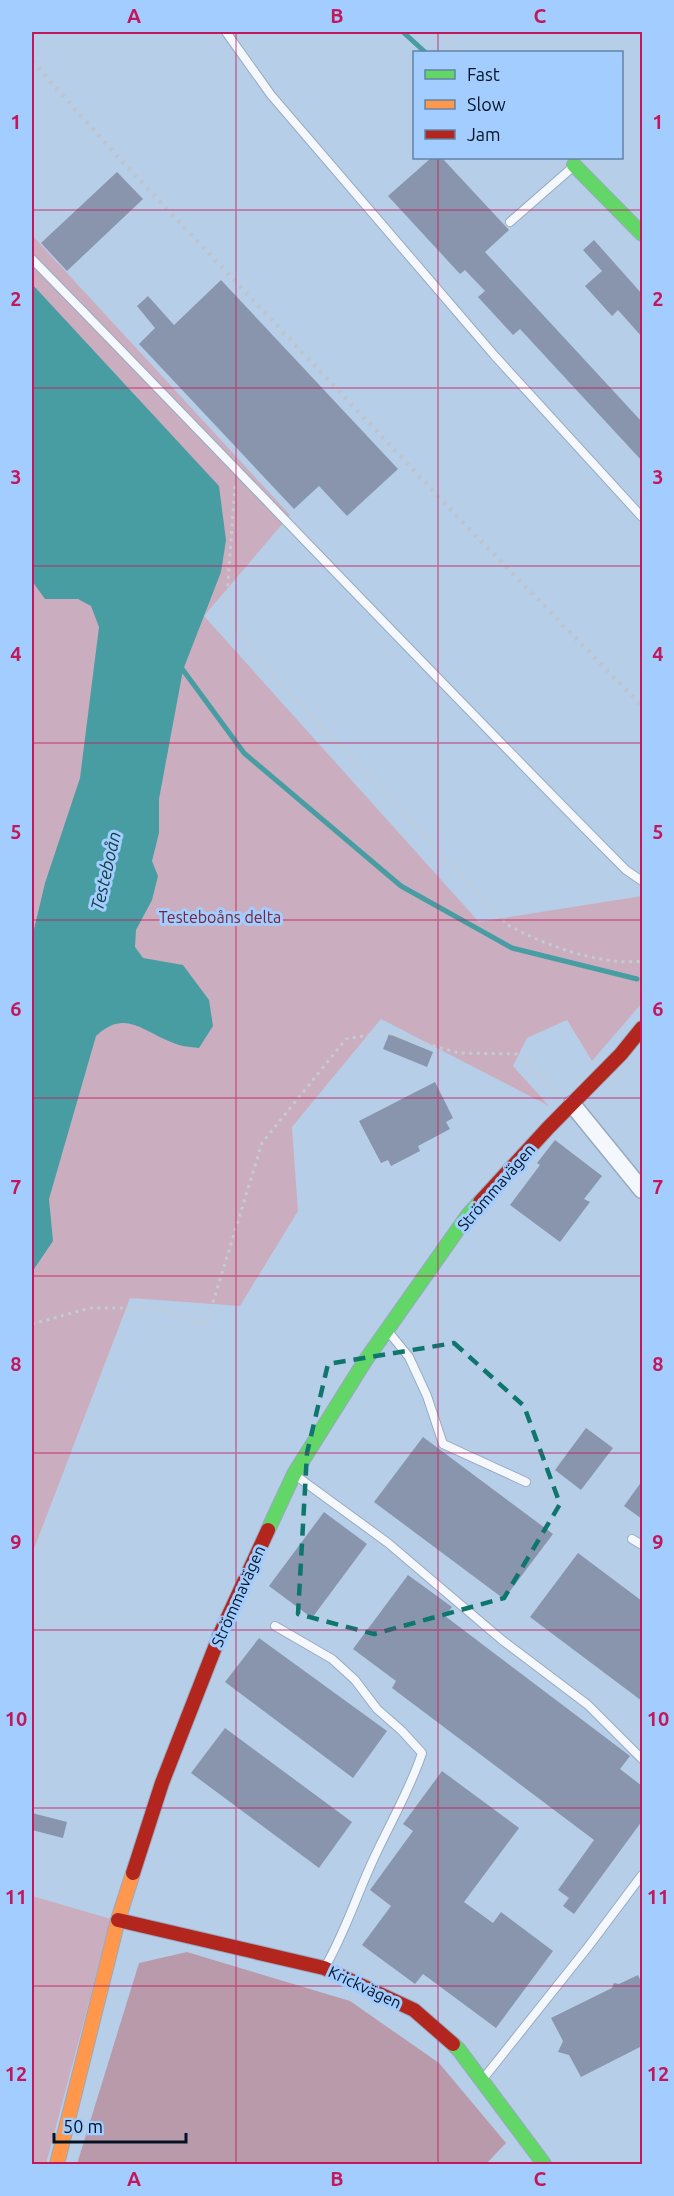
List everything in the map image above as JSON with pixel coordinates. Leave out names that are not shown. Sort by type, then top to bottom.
[{"type":"street","points":[[574,165],[642,234]]},
{"type":"street","name":"Strömmavägen","points":[[57,2164],[118,1920],[162,1783],[221,1632],[294,1474],[365,1361],[468,1215],[621,1054],[642,1028]]},
{"type":"street","points":[[572,1104],[642,1190]]},
{"type":"street","name":"Krickvägen","points":[[118,1920],[324,1968],[414,2010],[459,2050],[544,2164]]},
{"type":"lane","points":[[226,32],[271,96],[494,355],[642,517]]},
{"type":"lane","points":[[510,222],[574,165]]},
{"type":"lane","points":[[32,259],[514,758],[626,870],[642,881]]},
{"type":"lane","points":[[387,1330],[409,1357],[443,1444],[526,1482]]},
{"type":"lane","points":[[294,1474],[388,1543],[502,1640],[588,1705],[642,1759]]},
{"type":"lane","points":[[632,1539],[642,1545]]},
{"type":"lane","points":[[275,1626],[332,1659],[355,1680],[376,1709],[402,1731],[422,1753],[414,1779],[373,1859],[336,1948],[324,1968]]},
{"type":"lane","points":[[483,2080],[642,1875]]},
{"type":"path","points":[[441,32],[461,51]]},
{"type":"path","points":[[236,469],[226,608],[235,625],[258,655],[312,717],[508,925],[531,938],[596,958],[642,960]]},
{"type":"path","points":[[32,1324],[90,1308],[158,1308],[206,1325],[262,1143],[346,1039],[385,1032],[459,1053],[517,1054],[572,1104]]},
{"type":"highlighted area","points":[[454,1343],[524,1406],[560,1504],[504,1598],[374,1634],[298,1614],[307,1453],[328,1364]]},
{"type":"green space","name":"Testeboåns delta","points":[[32,235],[290,515],[204,616],[479,922],[642,896],[642,1003],[592,1061],[567,1020],[527,1038],[513,1066],[549,1106],[381,1019],[292,1127],[298,1211],[240,1306],[130,1298],[32,1554]]},
{"type":"green space","points":[[32,1896],[111,1919],[46,2164],[32,2164]]},
{"type":"shaded area","points":[[187,1952],[350,2001],[439,2063],[506,2143],[486,2164],[77,2164],[139,1963]]},
{"type":"water","name":"Testeboån","points":[[32,284],[219,486],[226,540],[221,572],[183,670],[159,799],[159,833],[152,861],[158,876],[152,900],[136,930],[135,947],[143,958],[183,965],[209,1000],[213,1026],[199,1048],[174,1043],[125,1023],[106,1028],[96,1036],[49,1199],[53,1241],[32,1272],[32,938],[45,883],[80,778],[99,627],[91,606],[78,599],[45,599],[32,581]]},
{"type":"building","points":[[430,159],[443,159],[509,230],[485,252],[642,422],[642,461],[520,329],[513,335],[478,297],[485,291],[465,270],[460,274],[388,196]]},
{"type":"building","points":[[117,172],[143,199],[67,271],[41,243]]},
{"type":"building","points":[[594,240],[642,294],[642,337],[618,310],[612,316],[585,286],[602,271],[583,250]]},
{"type":"building","points":[[221,280],[398,469],[347,516],[319,486],[294,509],[139,344],[155,328],[137,306],[148,296],[174,325]]},
{"type":"building","points":[[389,1034],[433,1052],[427,1067],[383,1049]]},
{"type":"building","points":[[435,1082],[453,1118],[446,1122],[450,1129],[418,1146],[420,1151],[391,1166],[388,1160],[381,1163],[359,1121]]},
{"type":"building","points":[[555,1140],[602,1176],[584,1199],[590,1202],[560,1242],[510,1205],[540,1165],[537,1163]]},
{"type":"building","points":[[586,1428],[613,1448],[581,1490],[555,1470]]},
{"type":"building","points":[[423,1437],[553,1534],[504,1599],[374,1502]]},
{"type":"building","points":[[642,1481],[642,1519],[624,1506]]},
{"type":"building","points":[[324,1512],[367,1544],[312,1618],[269,1586]]},
{"type":"building","points":[[578,1553],[642,1601],[642,1701],[530,1617]]},
{"type":"building","points":[[408,1575],[452,1607],[445,1616],[630,1756],[620,1769],[642,1786],[642,1821],[574,1914],[563,1906],[569,1898],[558,1890],[594,1840],[392,1688],[396,1681],[353,1649]]},
{"type":"building","points":[[259,1638],[387,1731],[353,1778],[225,1682]]},
{"type":"building","points":[[225,1728],[352,1822],[319,1868],[191,1773]]},
{"type":"building","points":[[442,1771],[519,1828],[464,1902],[493,1923],[501,1912],[553,1951],[496,2028],[423,1974],[415,1984],[362,1945],[391,1906],[370,1890],[413,1831],[403,1824]]},
{"type":"building","points":[[32,1813],[67,1822],[63,1838],[32,1830]]},
{"type":"building","points":[[638,1975],[642,1984],[642,2046],[581,2077],[569,2055],[558,2052],[563,2041],[551,2018],[612,1988],[614,1983],[619,1984]]},
{"type":"waterway","points":[[403,32],[424,51]]},
{"type":"waterway","points":[[183,670],[244,753],[401,886],[512,948],[637,979]]},
{"type":"railway","points":[[32,61],[116,155],[469,529],[642,706]]},
{"type":"traffic: fast","points":[[574,165],[642,234]]},
{"type":"traffic: fast","points":[[268,1530],[294,1474],[365,1361],[468,1215],[480,1202]]},
{"type":"traffic: fast","points":[[453,2044],[544,2164]]},
{"type":"traffic: slow","points":[[57,2164],[118,1920],[133,1873]]},
{"type":"traffic: jam","points":[[480,1202],[548,1128],[621,1054],[642,1028]]},
{"type":"traffic: jam","points":[[133,1873],[162,1783],[221,1632],[268,1530]]},
{"type":"traffic: jam","points":[[118,1920],[324,1968],[414,2010],[453,2044]]}]
